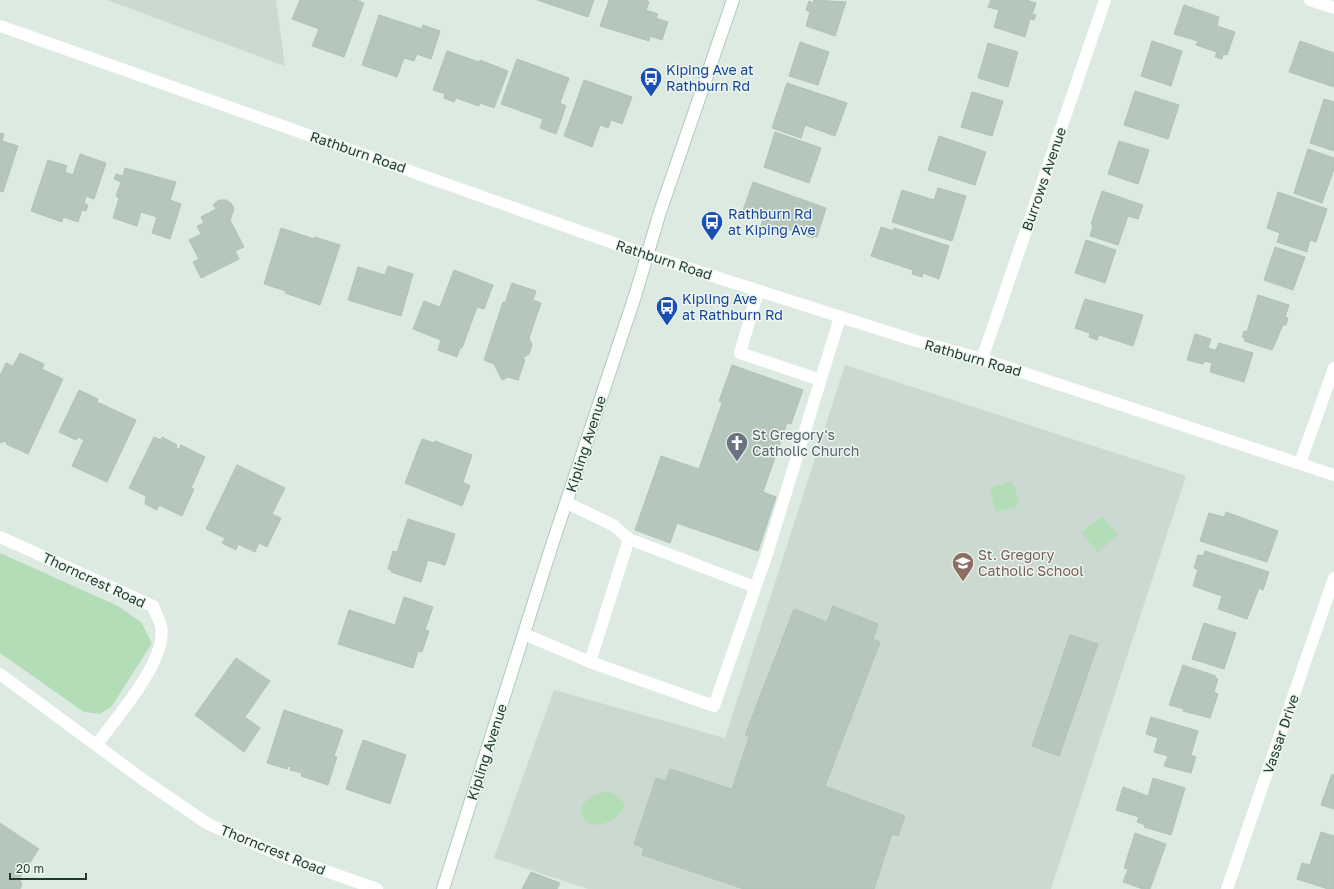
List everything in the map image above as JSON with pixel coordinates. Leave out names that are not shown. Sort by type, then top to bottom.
[{"type":"street","name":"Kipling Avenue","points":[[443,889],[660,212],[733,0]]},
{"type":"street","name":"Burrows Avenue","points":[[982,359],[1105,0]]},
{"type":"street","points":[[1310,0],[1334,8]]},
{"type":"street","name":"Rathburn Road","points":[[0,26],[647,255],[913,340],[982,359],[1334,475]]},
{"type":"street","points":[[758,291],[740,353],[820,380]]},
{"type":"street","points":[[524,634],[590,662],[714,706],[755,587],[840,317]]},
{"type":"street","points":[[1300,463],[1334,368]]},
{"type":"street","points":[[567,503],[613,525],[629,539],[755,587]]},
{"type":"street","name":"Thorncrest Road","points":[[0,537],[153,606],[162,627],[159,649],[145,681],[96,744]]},
{"type":"street","points":[[590,662],[629,539]]},
{"type":"street","name":"Vassar Drive","points":[[1227,889],[1334,578]]},
{"type":"street","name":"Thorncrest Road","points":[[0,674],[142,779],[208,824],[283,856],[377,889]]},
{"type":"shaded area","points":[[107,0],[276,0],[285,66]]},
{"type":"shaded area","name":"St. Gregory Catholic School","points":[[845,365],[1186,476],[1051,889],[588,889],[494,858],[554,690],[725,738]]},
{"type":"green space","points":[[1012,481],[1018,498],[1017,507],[996,512],[990,491],[993,487]]},
{"type":"green space","points":[[1102,516],[1118,535],[1098,552],[1081,533]]},
{"type":"green space","points":[[0,553],[118,606],[141,622],[152,643],[112,706],[100,714],[84,712],[0,653]]},
{"type":"green space","points":[[607,791],[619,796],[625,807],[613,819],[602,824],[592,824],[584,820],[581,813],[583,805],[591,797]]},
{"type":"building","points":[[300,0],[356,0],[364,3],[344,57],[312,46],[319,29],[292,19]]},
{"type":"building","points":[[537,0],[594,0],[588,17]]},
{"type":"building","points":[[609,0],[647,0],[649,2],[646,10],[658,14],[656,18],[668,22],[662,40],[650,36],[649,41],[600,26]]},
{"type":"building","points":[[814,0],[846,2],[835,36],[806,26],[810,12],[806,10],[809,1],[813,3]]},
{"type":"building","points":[[991,0],[1026,0],[1036,3],[1032,14],[1036,15],[1034,20],[1030,19],[1025,37],[994,27],[999,10],[988,7]]},
{"type":"building","points":[[1184,5],[1219,17],[1217,26],[1235,32],[1227,55],[1223,54],[1222,59],[1215,57],[1217,52],[1196,45],[1198,41],[1174,34]]},
{"type":"building","points":[[379,15],[422,29],[423,25],[440,31],[431,59],[417,54],[414,61],[404,58],[397,77],[362,65]]},
{"type":"building","points":[[1152,41],[1182,51],[1171,86],[1141,76]]},
{"type":"building","points":[[1300,41],[1334,53],[1334,87],[1289,72]]},
{"type":"building","points":[[800,42],[829,52],[818,85],[789,76]]},
{"type":"building","points":[[988,43],[1018,52],[1008,87],[978,78]]},
{"type":"building","points":[[447,51],[479,62],[480,60],[508,71],[494,108],[480,103],[479,106],[456,98],[454,102],[444,98],[445,94],[433,90]]},
{"type":"building","points":[[517,59],[569,78],[560,103],[566,106],[556,134],[540,128],[543,119],[501,104]]},
{"type":"building","points":[[584,80],[632,97],[622,124],[611,120],[608,128],[600,125],[592,147],[564,136]]},
{"type":"building","points":[[787,83],[847,103],[835,136],[805,125],[801,138],[772,128]]},
{"type":"building","points":[[1135,91],[1179,105],[1168,139],[1124,125]]},
{"type":"building","points":[[972,92],[1003,101],[992,136],[961,127]]},
{"type":"building","points":[[1324,99],[1334,102],[1334,151],[1310,143]]},
{"type":"building","points":[[775,132],[821,148],[809,183],[764,167]]},
{"type":"building","points":[[0,133],[4,134],[2,141],[18,146],[3,192],[0,191]]},
{"type":"building","points":[[939,136],[986,152],[975,185],[928,170]]},
{"type":"building","points":[[1119,141],[1149,150],[1138,184],[1108,174]]},
{"type":"building","points":[[1308,149],[1334,158],[1334,169],[1322,203],[1294,193]]},
{"type":"building","points":[[80,154],[106,163],[94,199],[86,196],[84,203],[88,205],[86,211],[82,210],[78,222],[63,217],[62,222],[31,211],[48,160],[67,166],[65,172],[73,175]]},
{"type":"building","points":[[125,168],[176,182],[170,200],[181,204],[170,239],[152,233],[157,217],[141,212],[137,226],[113,218],[119,198],[116,196],[121,182],[114,179],[116,174],[123,176]]},
{"type":"building","points":[[753,182],[826,208],[817,237],[814,236],[813,238],[784,228],[782,234],[760,227],[763,220],[742,213]]},
{"type":"building","points":[[938,188],[966,196],[952,241],[892,222],[902,190],[934,200]]},
{"type":"building","points":[[1102,191],[1143,205],[1138,219],[1128,216],[1118,245],[1090,236],[1093,225],[1091,224]]},
{"type":"building","points":[[1278,192],[1327,209],[1316,242],[1310,240],[1307,252],[1277,242],[1280,233],[1267,228]]},
{"type":"building","points":[[219,200],[226,200],[231,203],[234,209],[230,220],[244,247],[235,251],[239,259],[201,278],[193,262],[199,259],[189,240],[201,234],[197,226],[204,223],[201,217],[216,209],[213,205]]},
{"type":"building","points":[[881,227],[893,231],[894,228],[949,246],[939,279],[923,273],[922,277],[912,274],[913,270],[871,256]]},
{"type":"building","points":[[281,228],[314,239],[315,237],[340,245],[320,305],[264,284]]},
{"type":"building","points":[[1086,240],[1116,250],[1105,283],[1075,273]]},
{"type":"building","points":[[1275,247],[1305,257],[1293,290],[1264,280]]},
{"type":"building","points":[[388,266],[413,274],[401,316],[348,300],[358,267],[385,275]]},
{"type":"building","points":[[454,270],[493,285],[484,309],[477,307],[462,348],[460,348],[457,357],[438,350],[441,340],[413,329],[424,301],[440,307]]},
{"type":"building","points":[[512,283],[536,291],[533,300],[541,303],[529,338],[532,345],[529,354],[523,358],[525,360],[518,380],[508,377],[502,380],[494,364],[484,360],[503,302],[505,303]]},
{"type":"building","points":[[1258,295],[1289,305],[1285,317],[1288,318],[1286,325],[1283,325],[1272,350],[1244,341],[1245,338],[1242,337],[1244,331],[1247,332]]},
{"type":"building","points":[[1085,299],[1143,315],[1133,346],[1099,335],[1097,340],[1089,337],[1090,333],[1075,328]]},
{"type":"building","points":[[1195,334],[1211,339],[1208,348],[1216,350],[1219,343],[1253,353],[1244,382],[1210,372],[1212,363],[1204,361],[1203,364],[1187,360]]},
{"type":"building","points":[[20,353],[44,364],[42,369],[63,379],[28,454],[6,444],[7,442],[0,442],[0,376],[6,363],[13,366]]},
{"type":"building","name":"St Gregory's Catholic Church","points":[[732,365],[803,390],[791,424],[787,423],[763,492],[776,497],[758,551],[677,523],[670,543],[635,530],[661,456],[699,469],[722,403],[719,401]]},
{"type":"building","points":[[79,390],[98,399],[97,402],[136,420],[107,482],[72,466],[84,440],[78,437],[76,440],[59,432]]},
{"type":"building","points":[[154,437],[161,440],[162,437],[177,445],[176,448],[179,449],[181,445],[205,457],[191,488],[194,489],[182,516],[161,506],[158,506],[157,510],[145,504],[146,496],[129,488]]},
{"type":"building","points":[[422,439],[434,443],[435,441],[472,455],[463,482],[470,486],[462,506],[405,483]]},
{"type":"building","points":[[237,465],[285,488],[272,514],[281,518],[267,547],[259,543],[255,552],[238,544],[236,550],[222,543],[225,538],[206,529]]},
{"type":"building","points":[[1226,512],[1278,531],[1267,562],[1200,541],[1209,513],[1224,517]]},
{"type":"building","points":[[408,519],[455,534],[445,565],[428,560],[421,582],[391,572],[392,570],[388,569],[393,551],[397,552]]},
{"type":"building","points":[[1205,551],[1269,572],[1263,590],[1259,588],[1247,619],[1218,609],[1222,596],[1193,586],[1198,569],[1194,568],[1198,555],[1203,556]]},
{"type":"building","points":[[404,597],[433,607],[425,630],[429,631],[422,652],[418,651],[413,668],[338,644],[349,610],[395,625]]},
{"type":"building","points":[[833,606],[878,624],[873,639],[880,642],[825,786],[905,816],[898,836],[892,834],[874,889],[744,889],[642,855],[644,848],[634,844],[656,778],[666,781],[670,769],[732,789],[749,737],[745,735],[794,609],[827,622]]},
{"type":"building","points":[[1204,623],[1236,633],[1224,669],[1192,659]]},
{"type":"building","points":[[1070,635],[1098,644],[1059,756],[1032,746]]},
{"type":"building","points":[[236,658],[270,681],[245,717],[260,728],[244,752],[195,715]]},
{"type":"building","points":[[1183,665],[1216,676],[1215,678],[1218,679],[1214,692],[1218,694],[1210,718],[1183,711],[1184,709],[1169,705]]},
{"type":"building","points":[[284,710],[343,730],[334,756],[337,757],[328,785],[301,776],[302,773],[290,770],[291,767],[288,766],[287,769],[267,763]]},
{"type":"building","points":[[1151,717],[1198,731],[1191,755],[1196,757],[1191,773],[1164,766],[1168,756],[1154,752],[1158,738],[1146,734]]},
{"type":"building","points":[[363,740],[406,755],[390,804],[346,789]]},
{"type":"building","points":[[1332,774],[1334,775],[1334,809],[1321,805]]},
{"type":"building","points":[[1153,778],[1185,788],[1171,835],[1144,827],[1145,825],[1137,822],[1139,817],[1116,810],[1123,787],[1148,796]]},
{"type":"building","points":[[0,823],[39,849],[19,879],[22,884],[20,889],[0,889]]},
{"type":"building","points":[[1321,832],[1334,836],[1334,889],[1328,889],[1297,879],[1302,863],[1310,865]]},
{"type":"building","points":[[1135,833],[1166,844],[1150,889],[1143,889],[1123,882],[1128,869],[1124,868]]},
{"type":"building","points":[[531,872],[560,883],[557,889],[522,889]]},
{"type":"place","name":"Kiping Ave at Rathburn Rd","points":[[651,98]]},
{"type":"place","name":"Rathburn Rd at Kiping Ave","points":[[712,242]]},
{"type":"place","name":"Kipling Ave at Rathburn Rd","points":[[667,326]]},
{"type":"place","name":"St Gregory's Catholic Church","points":[[737,462]]},
{"type":"place","name":"St. Gregory Catholic School","points":[[963,582]]}]
